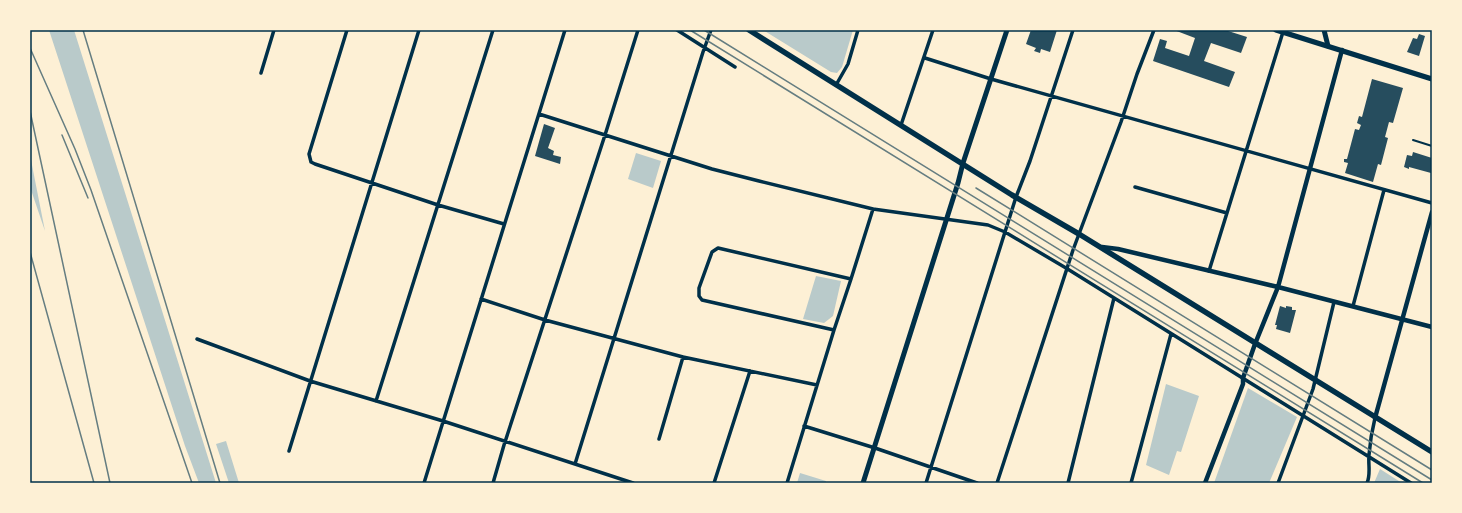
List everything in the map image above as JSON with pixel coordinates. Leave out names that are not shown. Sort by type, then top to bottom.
[{"type":"main road","points":[[749,30],[1016,197],[1079,234],[1432,452]]},
{"type":"main road","points":[[863,483],[963,163],[1007,30]]},
{"type":"main road","points":[[1276,30],[1432,79]]},
{"type":"main road","points":[[1324,30],[1328,46]]},
{"type":"street","points":[[261,73],[274,30]]},
{"type":"street","points":[[347,30],[309,154],[310,160],[315,164],[438,205],[504,224]]},
{"type":"street","points":[[289,451],[419,30]]},
{"type":"street","points":[[376,402],[493,30]]},
{"type":"street","points":[[424,483],[565,30]]},
{"type":"street","points":[[494,483],[505,442],[606,135],[638,30]]},
{"type":"street","points":[[677,30],[735,67]]},
{"type":"street","points":[[575,464],[704,47],[711,30]]},
{"type":"street","points":[[836,85],[848,64],[858,30]]},
{"type":"street","points":[[901,125],[933,30]]},
{"type":"street","points":[[926,483],[1016,197],[1052,96],[1073,30]]},
{"type":"street","points":[[997,483],[1066,268],[1154,30]]},
{"type":"street","points":[[1209,271],[1283,32]]},
{"type":"street","points":[[1205,483],[1243,384],[1243,378],[1255,344],[1278,287],[1342,50]]},
{"type":"street","points":[[924,58],[990,79],[1432,203]]},
{"type":"street","points":[[539,114],[751,180],[873,209],[988,225],[1005,232],[1066,268],[1412,483]]},
{"type":"street","points":[[1135,187],[1227,213]]},
{"type":"street","points":[[1353,306],[1384,190]]},
{"type":"street","points":[[787,483],[873,209]]},
{"type":"street","points":[[1367,483],[1369,476],[1371,431],[1432,212]]},
{"type":"street","points":[[1099,247],[1118,249],[1278,287],[1432,327]]},
{"type":"street","points":[[834,330],[702,300],[699,296],[699,288],[712,252],[718,248],[851,279]]},
{"type":"street","points":[[1068,483],[1114,298]]},
{"type":"street","points":[[481,299],[545,320],[683,357],[817,385]]},
{"type":"street","points":[[1278,483],[1304,416],[1315,381],[1334,302]]},
{"type":"street","points":[[1131,483],[1171,334]]},
{"type":"street","points":[[197,339],[310,381],[443,421],[633,483]]},
{"type":"street","points":[[659,439],[683,357]]},
{"type":"street","points":[[714,483],[750,371]]},
{"type":"street","points":[[804,426],[875,448],[977,483]]},
{"type":"lane","points":[[1413,140],[1432,146]]},
{"type":"shaded area","points":[[49,30],[74,30],[216,483],[199,483],[185,446]]},
{"type":"shaded area","points":[[763,30],[853,30],[842,67],[837,73],[831,72]]},
{"type":"shaded area","points":[[636,153],[661,161],[653,188],[628,179]]},
{"type":"shaded area","points":[[30,155],[45,231],[30,187]]},
{"type":"shaded area","points":[[816,276],[841,281],[833,316],[824,323],[803,319]]},
{"type":"shaded area","points":[[1166,384],[1199,396],[1181,452],[1177,451],[1169,475],[1146,465]]},
{"type":"shaded area","points":[[1248,388],[1297,417],[1269,483],[1214,483]]},
{"type":"shaded area","points":[[226,441],[239,483],[229,483],[216,444]]},
{"type":"shaded area","points":[[1380,469],[1402,483],[1374,483]]},
{"type":"shaded area","points":[[800,473],[826,481],[826,483],[797,483]]},
{"type":"building","points":[[1031,30],[1057,30],[1050,52],[1041,49],[1040,53],[1034,51],[1036,48],[1026,44]]},
{"type":"building","points":[[1174,30],[1225,30],[1247,37],[1241,53],[1211,43],[1204,61],[1235,72],[1229,87],[1153,61],[1160,39],[1167,41],[1165,48],[1189,56],[1195,38]]},
{"type":"building","points":[[1419,34],[1425,36],[1419,56],[1407,52],[1413,38],[1417,39]]},
{"type":"building","points":[[1372,79],[1403,88],[1393,123],[1389,122],[1385,137],[1388,138],[1381,165],[1378,164],[1373,182],[1345,173],[1348,163],[1344,162],[1344,159],[1347,159],[1355,129],[1359,130],[1361,125],[1357,123],[1359,116],[1362,117]]},
{"type":"building","points":[[544,124],[555,128],[548,148],[554,151],[553,155],[561,157],[560,164],[535,156]]},
{"type":"building","points":[[1413,152],[1432,158],[1431,173],[1404,167],[1407,155],[1412,156]]},
{"type":"building","points":[[1280,306],[1286,308],[1286,306],[1292,307],[1292,310],[1296,310],[1290,333],[1276,329],[1277,325],[1275,325]]},
{"type":"railway","points":[[83,30],[220,483]]},
{"type":"railway","points":[[690,30],[1423,483]]},
{"type":"railway","points":[[704,30],[1432,480]]},
{"type":"railway","points":[[30,48],[75,149],[91,190],[192,483]]},
{"type":"railway","points":[[30,111],[110,483]]},
{"type":"railway","points":[[62,135],[88,198]]},
{"type":"railway","points":[[976,188],[1432,470]]},
{"type":"railway","points":[[30,252],[94,483]]}]
